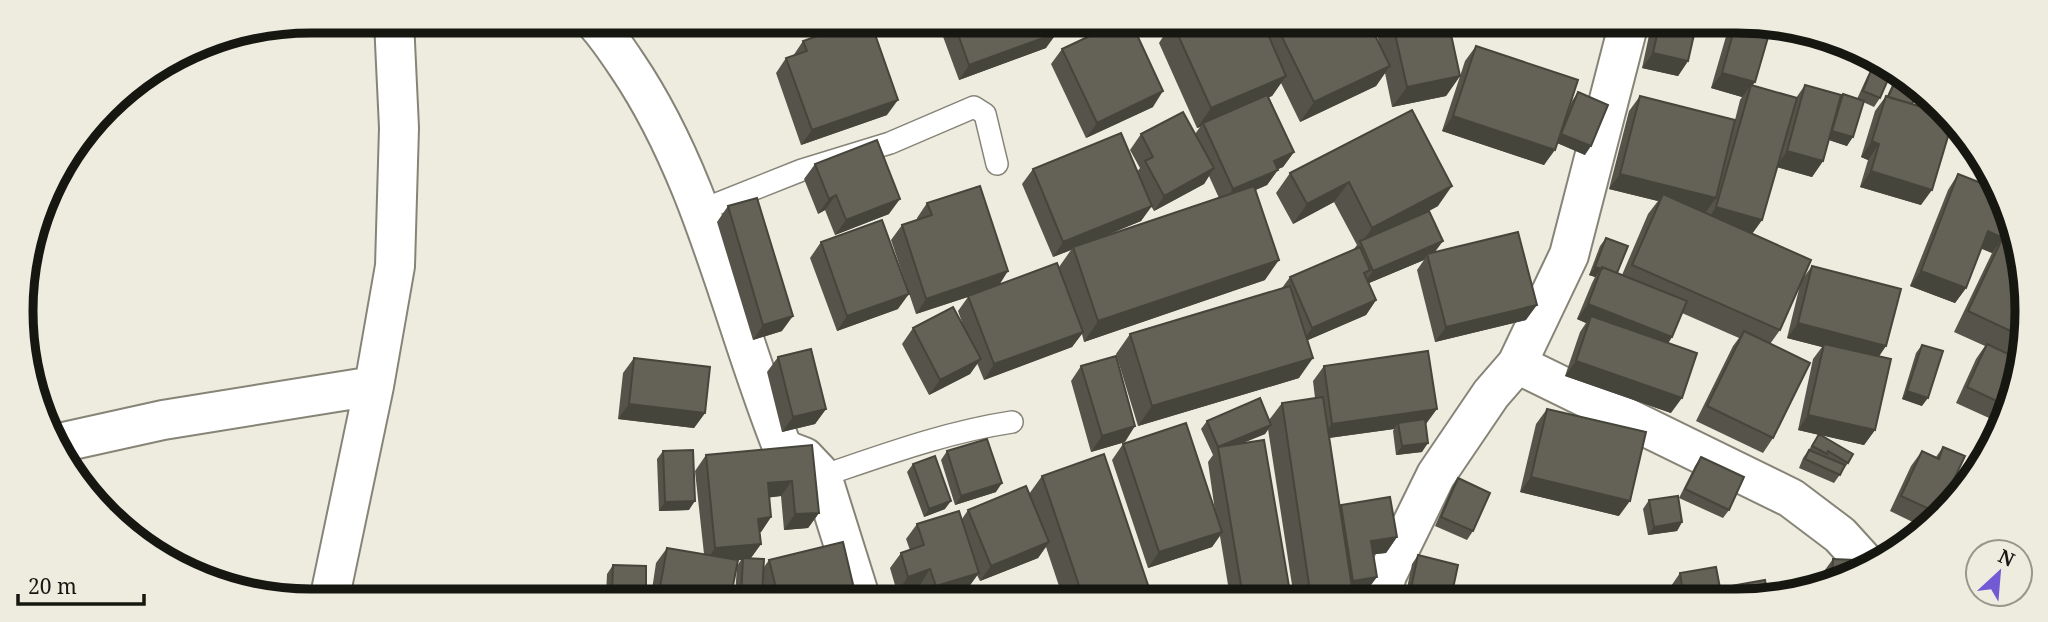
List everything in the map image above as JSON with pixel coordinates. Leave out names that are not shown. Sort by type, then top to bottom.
[{"type":"street","points":[[331,589],[374,386],[395,266],[398,128],[394,33]]},
{"type":"street","points":[[603,33],[644,90],[681,162],[763,400],[783,450],[804,457],[822,476],[857,589]]},
{"type":"street","points":[[1383,589],[1387,575],[1436,475],[1491,394],[1517,365],[1569,255],[1626,33]]},
{"type":"street","points":[[1517,365],[1791,498],[1840,536],[1862,559]]},
{"type":"street","points":[[66,442],[163,420],[374,386]]},
{"type":"lane","points":[[699,211],[802,170],[890,142],[974,107],[985,114],[997,164]]},
{"type":"lane","points":[[822,476],[936,438],[973,428],[1012,422]]},
{"type":"building","points":[[826,33],[875,33],[898,100],[812,130],[786,58],[807,51],[803,41]]},
{"type":"building","points":[[958,33],[1057,33],[969,65]]},
{"type":"building","points":[[1096,33],[1136,33],[1163,91],[1097,123],[1062,49]]},
{"type":"building","points":[[1177,33],[1267,33],[1286,76],[1211,108]]},
{"type":"building","points":[[1280,33],[1374,33],[1390,66],[1314,102]]},
{"type":"building","points":[[1395,33],[1451,33],[1460,76],[1407,87]]},
{"type":"building","points":[[1657,33],[1694,33],[1688,61],[1653,53]]},
{"type":"building","points":[[1733,33],[1769,36],[1755,82],[1722,73]]},
{"type":"building","points":[[1476,46],[1578,80],[1555,150],[1453,116]]},
{"type":"building","points":[[1872,68],[1889,78],[1880,98],[1863,91]]},
{"type":"building","points":[[1895,83],[1915,98],[1912,104],[1888,97]]},
{"type":"building","points":[[1751,85],[1797,98],[1762,220],[1716,207]]},
{"type":"building","points":[[1805,85],[1841,95],[1823,161],[1787,151]]},
{"type":"building","points":[[1578,92],[1608,105],[1591,146],[1561,134]]},
{"type":"building","points":[[1843,94],[1864,101],[1853,137],[1832,131]]},
{"type":"building","points":[[1267,95],[1294,152],[1274,161],[1278,170],[1233,189],[1203,123]]},
{"type":"building","points":[[1640,96],[1735,120],[1716,198],[1620,174]]},
{"type":"building","points":[[1886,96],[1927,109],[1949,132],[1932,190],[1871,171],[1879,144],[1872,141]]},
{"type":"building","points":[[1412,110],[1452,186],[1372,228],[1349,182],[1307,204],[1290,173]]},
{"type":"building","points":[[1183,112],[1214,168],[1164,196],[1145,161],[1153,157],[1141,134]]},
{"type":"building","points":[[1121,133],[1152,206],[1063,242],[1033,169]]},
{"type":"building","points":[[877,140],[900,199],[846,220],[836,195],[829,199],[815,164]]},
{"type":"building","points":[[1958,174],[1984,184],[2000,222],[2003,238],[1988,231],[1966,288],[1921,271]]},
{"type":"building","points":[[980,186],[1008,271],[926,299],[902,225],[932,215],[927,203]]},
{"type":"building","points":[[1254,186],[1279,260],[1098,321],[1073,247]]},
{"type":"building","points":[[1663,194],[1811,260],[1780,330],[1632,265]]},
{"type":"building","points":[[757,198],[793,316],[763,325],[728,206]]},
{"type":"building","points":[[1429,211],[1443,241],[1373,271],[1360,241]]},
{"type":"building","points":[[882,220],[909,294],[847,316],[821,242]]},
{"type":"building","points":[[1518,232],[1537,305],[1446,327],[1427,254]]},
{"type":"building","points":[[1606,238],[1628,246],[1617,273],[1595,267]]},
{"type":"building","points":[[2005,238],[2014,293],[2014,333],[1968,311]]},
{"type":"building","points":[[1360,247],[1370,270],[1364,273],[1376,300],[1312,328],[1290,277]]},
{"type":"building","points":[[1057,263],[1083,332],[994,364],[968,296]]},
{"type":"building","points":[[1812,266],[1901,289],[1886,346],[1798,323]]},
{"type":"building","points":[[1602,267],[1687,301],[1672,337],[1588,304]]},
{"type":"building","points":[[1290,286],[1313,358],[1152,406],[1130,334]]},
{"type":"building","points":[[953,307],[981,359],[940,380],[913,328]]},
{"type":"building","points":[[1591,316],[1697,353],[1682,398],[1576,361]]},
{"type":"building","points":[[1744,331],[1810,363],[1773,438],[1707,406]]},
{"type":"building","points":[[1824,344],[1891,359],[1875,430],[1808,415]]},
{"type":"building","points":[[1987,344],[2011,355],[1999,402],[1967,387]]},
{"type":"building","points":[[1922,345],[1943,351],[1928,398],[1907,391]]},
{"type":"building","points":[[811,349],[826,409],[793,417],[778,357]]},
{"type":"building","points":[[1428,351],[1437,409],[1332,424],[1324,366]]},
{"type":"building","points":[[1116,356],[1135,426],[1102,436],[1081,366]]},
{"type":"building","points":[[634,358],[710,367],[705,413],[629,404]]},
{"type":"building","points":[[1323,397],[1352,589],[1310,589],[1282,403]]},
{"type":"building","points":[[1260,398],[1271,425],[1218,447],[1207,421]]},
{"type":"building","points":[[1547,409],[1646,432],[1630,501],[1531,477]]},
{"type":"building","points":[[1425,419],[1428,443],[1402,446],[1398,423]]},
{"type":"building","points":[[1186,423],[1222,532],[1159,552],[1123,444]]},
{"type":"building","points":[[1819,434],[1853,454],[1848,463],[1828,451],[1827,454],[1812,446]]},
{"type":"building","points":[[987,439],[1002,483],[961,496],[947,451]]},
{"type":"building","points":[[1264,440],[1289,589],[1242,589],[1218,447]]},
{"type":"building","points":[[812,445],[819,513],[795,514],[792,481],[768,483],[771,517],[758,519],[761,544],[715,548],[706,455]]},
{"type":"building","points":[[1943,447],[1965,456],[1949,491],[1930,510],[1901,496],[1922,451],[1939,459]]},
{"type":"building","points":[[693,450],[695,501],[665,502],[663,451]]},
{"type":"building","points":[[1809,450],[1845,465],[1840,475],[1805,459]]},
{"type":"building","points":[[1104,454],[1149,589],[1080,589],[1042,476]]},
{"type":"building","points":[[935,456],[951,501],[929,509],[913,464]]},
{"type":"building","points":[[1701,457],[1744,477],[1729,510],[1685,489]]},
{"type":"building","points":[[1458,478],[1490,493],[1473,531],[1441,517]]},
{"type":"building","points":[[1026,486],[1049,542],[991,566],[968,510]]},
{"type":"building","points":[[1678,496],[1682,522],[1654,527],[1649,500]]},
{"type":"building","points":[[1390,497],[1397,537],[1371,541],[1377,577],[1353,581],[1341,505]]},
{"type":"building","points":[[959,511],[979,573],[936,586],[930,569],[908,577],[901,553],[924,545],[917,524]]},
{"type":"building","points":[[843,542],[854,589],[776,589],[769,560]]},
{"type":"building","points":[[667,548],[738,560],[732,589],[660,587]]},
{"type":"building","points":[[1418,555],[1458,565],[1453,589],[1411,589]]},
{"type":"building","points":[[743,558],[764,559],[762,589],[741,589]]},
{"type":"building","points":[[1833,559],[1860,560],[1843,568],[1832,572]]},
{"type":"building","points":[[613,565],[646,566],[646,589],[612,589]]},
{"type":"building","points":[[1716,567],[1720,588],[1765,580],[1766,587],[1737,589],[1666,589],[1682,586],[1680,573]]}]
